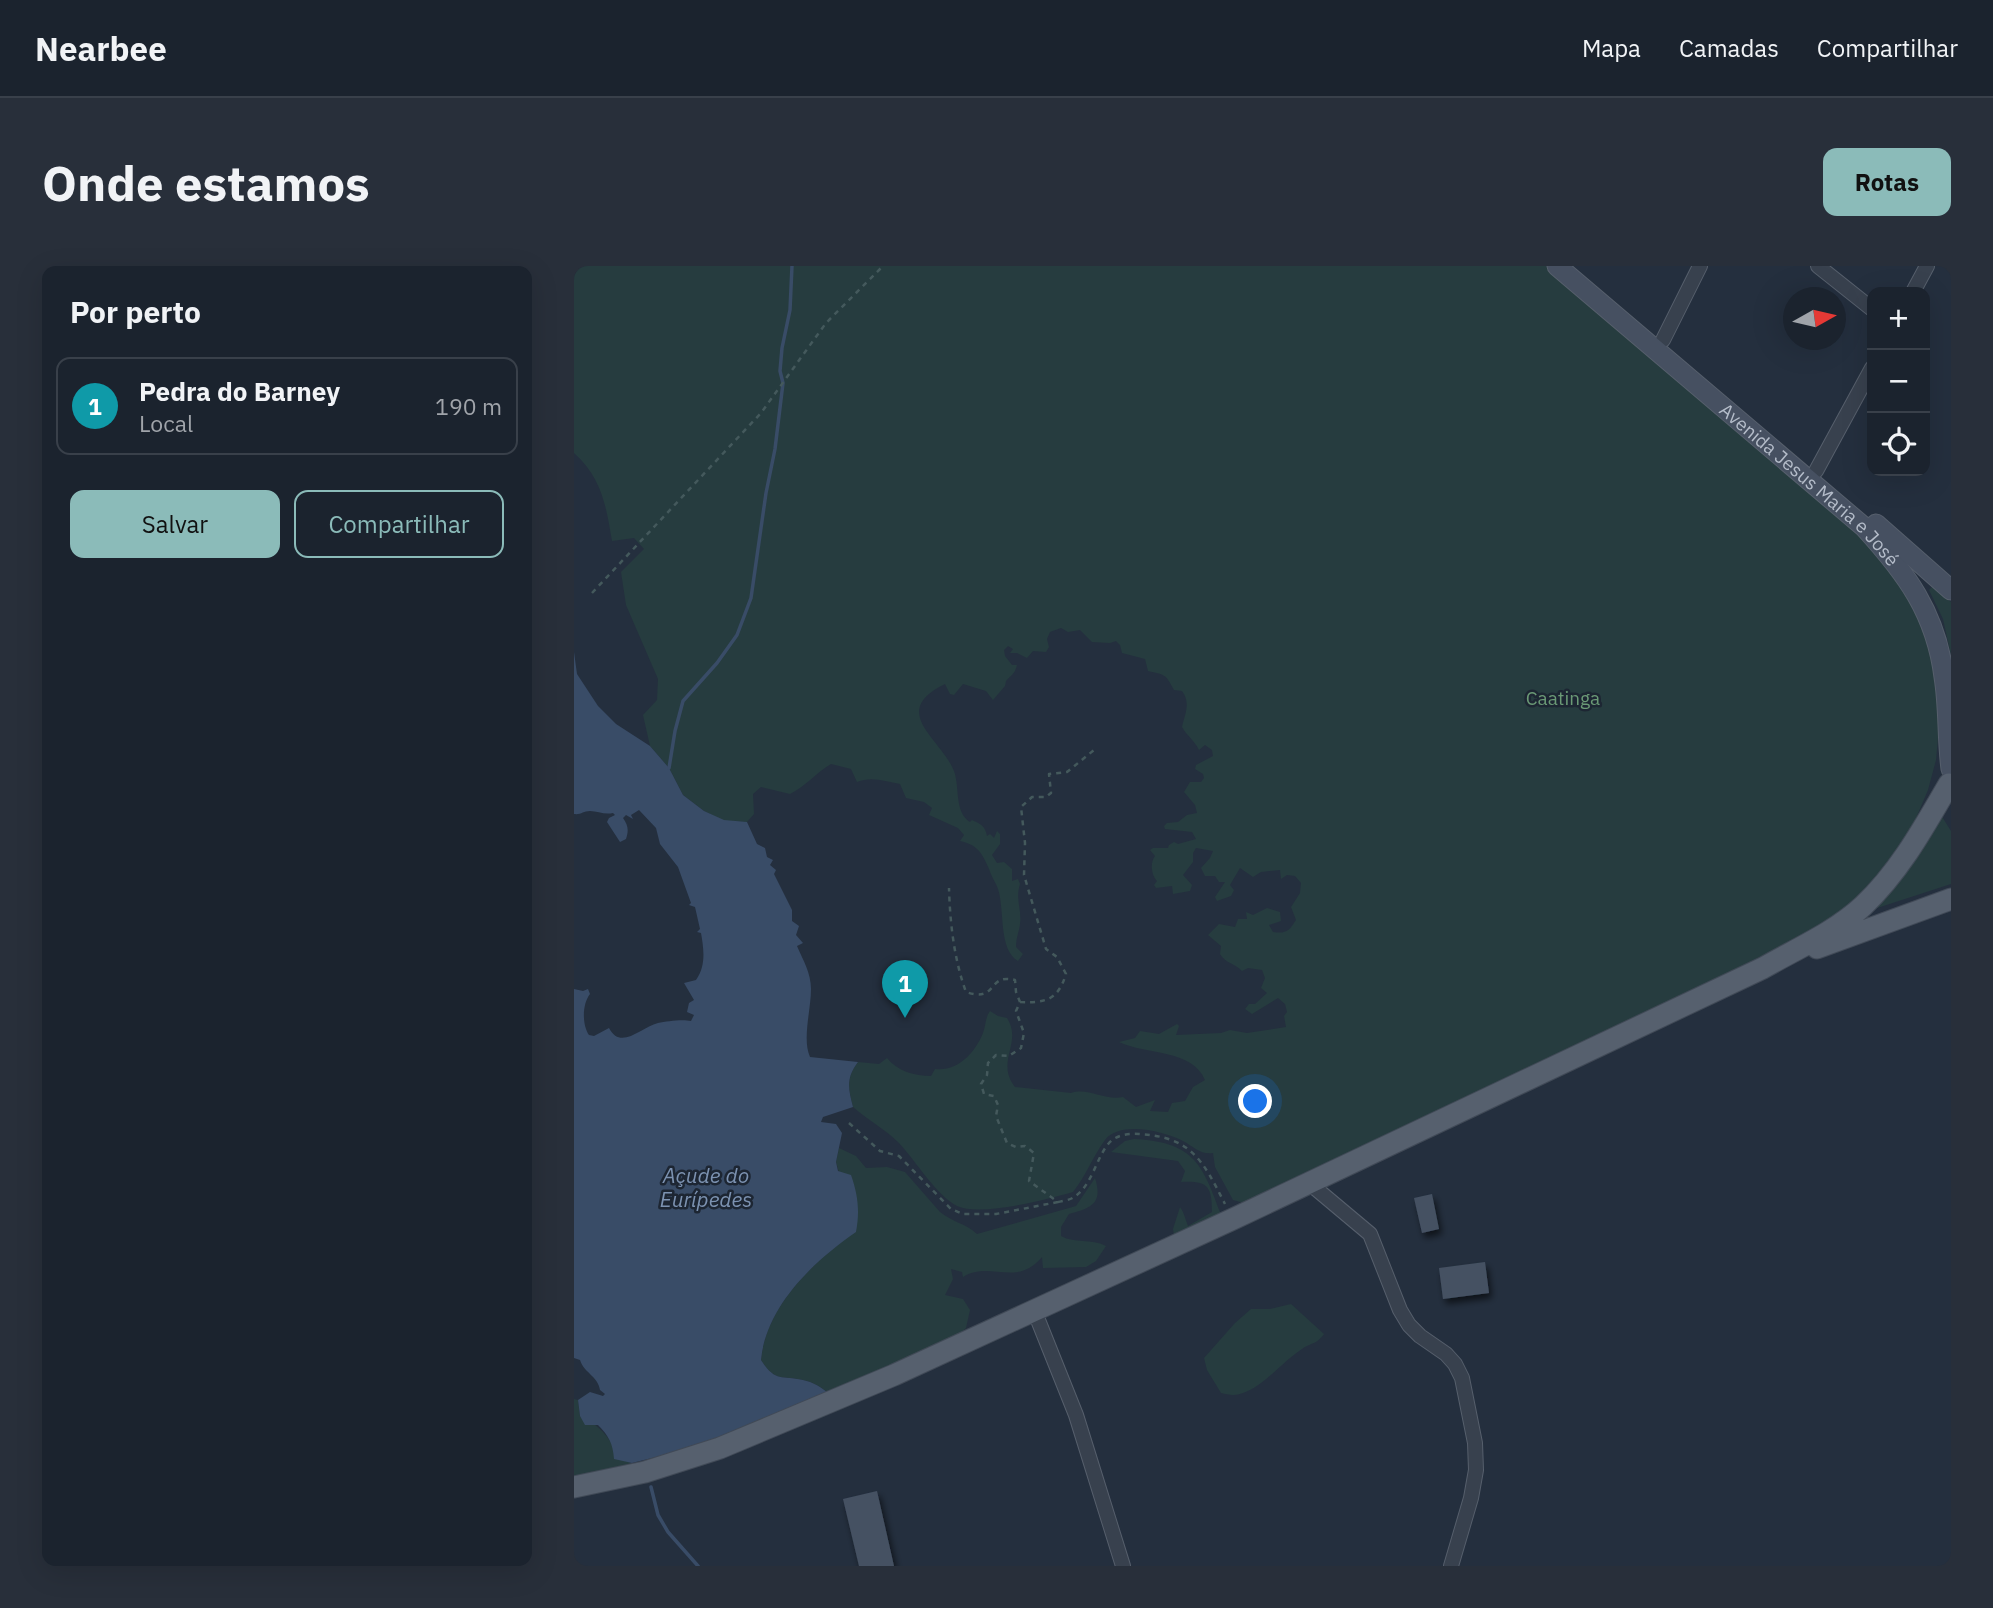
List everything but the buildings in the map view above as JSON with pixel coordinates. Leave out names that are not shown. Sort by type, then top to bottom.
[{"type":"main road","name":"Avenida Jesus Maria e José","points":[[1557,266],[1656,339],[1816,471],[1951,590]]},
{"type":"main road","name":"Avenida Jesus Maria e José","points":[[1573,266],[1864,527],[1901,570],[1920,597],[1932,623],[1939,649],[1944,677],[1950,774]]},
{"type":"main road","points":[[1950,774],[1951,813]]},
{"type":"main road","points":[[574,1487],[645,1472],[720,1448],[894,1375],[1233,1219],[1763,968],[1833,928],[1862,907],[1898,867],[1950,774]]},
{"type":"main road","points":[[1763,968],[1951,899]]},
{"type":"street","points":[[1656,339],[1700,266]]},
{"type":"street","points":[[1818,266],[1867,305]]},
{"type":"street","points":[[1916,287],[1927,266]]},
{"type":"street","points":[[1816,471],[1867,377]]},
{"type":"street","points":[[1308,1182],[1370,1234],[1400,1310],[1409,1325],[1419,1336],[1446,1354],[1462,1378],[1475,1443],[1476,1470],[1471,1498],[1451,1566]]},
{"type":"street","points":[[1034,1310],[1076,1415],[1124,1566]]},
{"type":"path","points":[[592,593],[761,413],[826,323],[883,266]]},
{"type":"path","points":[[1020,1002],[1049,999],[1061,990],[1066,974],[1057,957],[1046,949],[1024,875],[1025,843],[1021,807],[1032,797],[1046,797],[1051,793],[1049,774],[1067,772],[1094,750]]},
{"type":"path","points":[[949,888],[958,971],[966,992],[979,996],[989,993],[996,982],[1006,978],[1015,980],[1020,1002],[1016,1010],[1024,1033],[1021,1048],[1009,1056],[996,1055],[988,1063],[987,1075],[981,1084],[984,1094],[994,1096],[998,1105],[996,1116],[1007,1143],[1016,1147],[1025,1146],[1034,1153],[1029,1181],[1058,1202]]},
{"type":"path","points":[[849,1123],[880,1151],[899,1156],[951,1209],[963,1214],[996,1214],[1075,1197],[1110,1142],[1122,1135],[1159,1135],[1185,1146],[1197,1155],[1233,1219]]},
{"type":"green space","name":"Caatinga","points":[[574,266],[1546,266],[1858,529],[1908,590],[1934,653],[1940,717],[1936,760],[1928,790],[1900,848],[1859,898],[1819,927],[1684,995],[1244,1203],[1233,1200],[1215,1167],[1213,1153],[1201,1152],[1165,1134],[1132,1129],[1121,1130],[1105,1140],[1073,1192],[998,1208],[968,1209],[957,1206],[934,1186],[899,1143],[853,1107],[849,1083],[851,1073],[858,1062],[879,1064],[887,1058],[907,1072],[931,1076],[935,1069],[958,1064],[970,1054],[983,1033],[990,1011],[1007,1018],[1011,1027],[1008,1069],[1015,1087],[1123,1097],[1136,1107],[1155,1100],[1150,1111],[1168,1112],[1172,1103],[1185,1101],[1193,1087],[1205,1080],[1199,1070],[1179,1058],[1119,1042],[1135,1038],[1140,1031],[1159,1034],[1177,1024],[1179,1026],[1176,1035],[1221,1033],[1230,1030],[1247,1033],[1286,1027],[1285,1004],[1278,998],[1252,1014],[1245,1009],[1267,993],[1261,988],[1265,978],[1262,970],[1248,968],[1242,971],[1228,962],[1220,954],[1221,946],[1208,935],[1219,924],[1235,927],[1238,919],[1247,919],[1246,912],[1253,915],[1267,908],[1280,912],[1281,921],[1269,925],[1273,932],[1287,931],[1296,920],[1291,907],[1300,893],[1301,883],[1295,876],[1287,875],[1281,879],[1280,870],[1261,872],[1253,877],[1240,868],[1230,885],[1234,890],[1231,896],[1217,901],[1215,897],[1225,882],[1219,882],[1215,876],[1205,876],[1201,868],[1213,851],[1196,848],[1193,862],[1183,875],[1192,885],[1190,891],[1173,894],[1172,886],[1156,888],[1154,885],[1157,881],[1152,869],[1155,856],[1150,850],[1168,848],[1174,842],[1178,844],[1196,839],[1192,832],[1165,829],[1164,826],[1197,813],[1195,805],[1184,792],[1190,782],[1201,782],[1204,778],[1203,774],[1195,769],[1196,765],[1213,756],[1212,750],[1205,745],[1199,750],[1182,727],[1187,704],[1182,691],[1174,690],[1164,676],[1148,671],[1145,659],[1122,653],[1116,641],[1092,642],[1080,630],[1068,632],[1061,628],[1050,632],[1046,652],[1033,651],[1027,658],[1010,653],[1013,649],[1008,646],[1004,650],[1005,656],[1012,665],[1017,665],[993,700],[986,691],[963,684],[954,695],[950,694],[945,684],[928,694],[921,705],[919,715],[923,726],[954,771],[959,806],[965,818],[982,826],[987,836],[990,834],[994,838],[997,831],[1000,834],[1000,844],[992,855],[997,863],[1004,862],[1012,869],[1012,881],[1018,879],[1020,884],[1020,919],[1016,947],[1023,954],[1018,961],[1007,948],[998,889],[981,854],[975,847],[960,841],[964,835],[958,828],[929,815],[932,808],[924,802],[906,798],[900,784],[873,779],[857,782],[851,769],[831,764],[790,794],[761,787],[753,794],[754,814],[747,822],[724,821],[704,811],[683,795],[669,768],[650,746],[643,715],[657,700],[658,679],[626,605],[621,572],[644,549],[634,538],[612,541],[605,504],[597,483],[574,453]]},
{"type":"green space","points":[[1933,586],[1951,602],[1951,655],[1943,619],[1929,590]]},
{"type":"green space","points":[[1941,815],[1951,831],[1951,884],[1868,911]]},
{"type":"green space","points":[[1134,1139],[1169,1145],[1192,1158],[1214,1195],[1220,1212],[1216,1217],[1174,1235],[1173,1229],[1180,1207],[1188,1226],[1212,1212],[1209,1190],[1197,1182],[1181,1182],[1185,1171],[1178,1161],[1111,1152],[1125,1141]]},
{"type":"green space","points":[[839,1148],[856,1156],[866,1168],[887,1167],[905,1172],[940,1212],[977,1234],[1076,1206],[1095,1178],[1098,1193],[1094,1203],[1069,1214],[1061,1227],[1061,1236],[1106,1246],[1096,1261],[1086,1267],[1043,1268],[1042,1257],[1022,1271],[983,1271],[963,1277],[962,1272],[951,1269],[953,1279],[945,1295],[963,1299],[970,1310],[966,1328],[954,1339],[828,1393],[810,1382],[779,1377],[761,1360],[772,1321],[782,1303],[809,1271],[856,1231],[836,1162]]},
{"type":"green space","points":[[1291,1304],[1324,1334],[1251,1390],[1237,1395],[1221,1393],[1207,1370],[1204,1358],[1251,1309],[1270,1309]]},
{"type":"green space","points":[[574,1399],[578,1400],[580,1416],[605,1434],[622,1460],[632,1463],[574,1477]]},
{"type":"water","name":"Açude do Eurípedes","points":[[574,652],[577,674],[598,706],[616,724],[650,746],[669,768],[683,795],[704,811],[724,820],[747,822],[757,844],[765,848],[767,857],[773,860],[770,865],[776,870],[774,874],[792,910],[792,921],[799,926],[796,935],[803,943],[797,946],[811,983],[807,1033],[810,1057],[858,1062],[851,1073],[849,1083],[853,1107],[823,1117],[821,1122],[836,1124],[842,1133],[836,1162],[838,1171],[851,1175],[857,1196],[856,1232],[809,1271],[782,1303],[765,1340],[761,1360],[779,1377],[810,1382],[828,1393],[730,1434],[684,1450],[632,1463],[614,1459],[608,1437],[602,1429],[598,1425],[585,1425],[580,1416],[578,1400],[590,1392],[603,1396],[605,1394],[580,1360],[574,1358],[574,989],[588,989],[590,994],[585,1003],[584,1014],[589,1035],[594,1036],[609,1028],[614,1035],[625,1038],[658,1023],[691,1021],[694,1015],[687,1012],[689,1003],[694,1000],[684,983],[696,980],[703,963],[703,952],[701,933],[697,932],[700,929],[695,907],[689,905],[691,903],[678,867],[660,844],[656,828],[639,810],[631,815],[633,819],[626,815],[623,818],[628,828],[627,836],[620,842],[607,822],[615,815],[613,813],[590,811],[574,814]]},
{"type":"waterway","points":[[669,768],[683,701],[717,663],[737,635],[751,598],[775,449],[783,383],[780,371],[782,348],[790,310],[792,266]]},
{"type":"waterway","points":[[651,1487],[658,1515],[668,1532],[698,1566]]},
{"type":"place","name":"Pedra do Barney","points":[[905,1018]]}]
